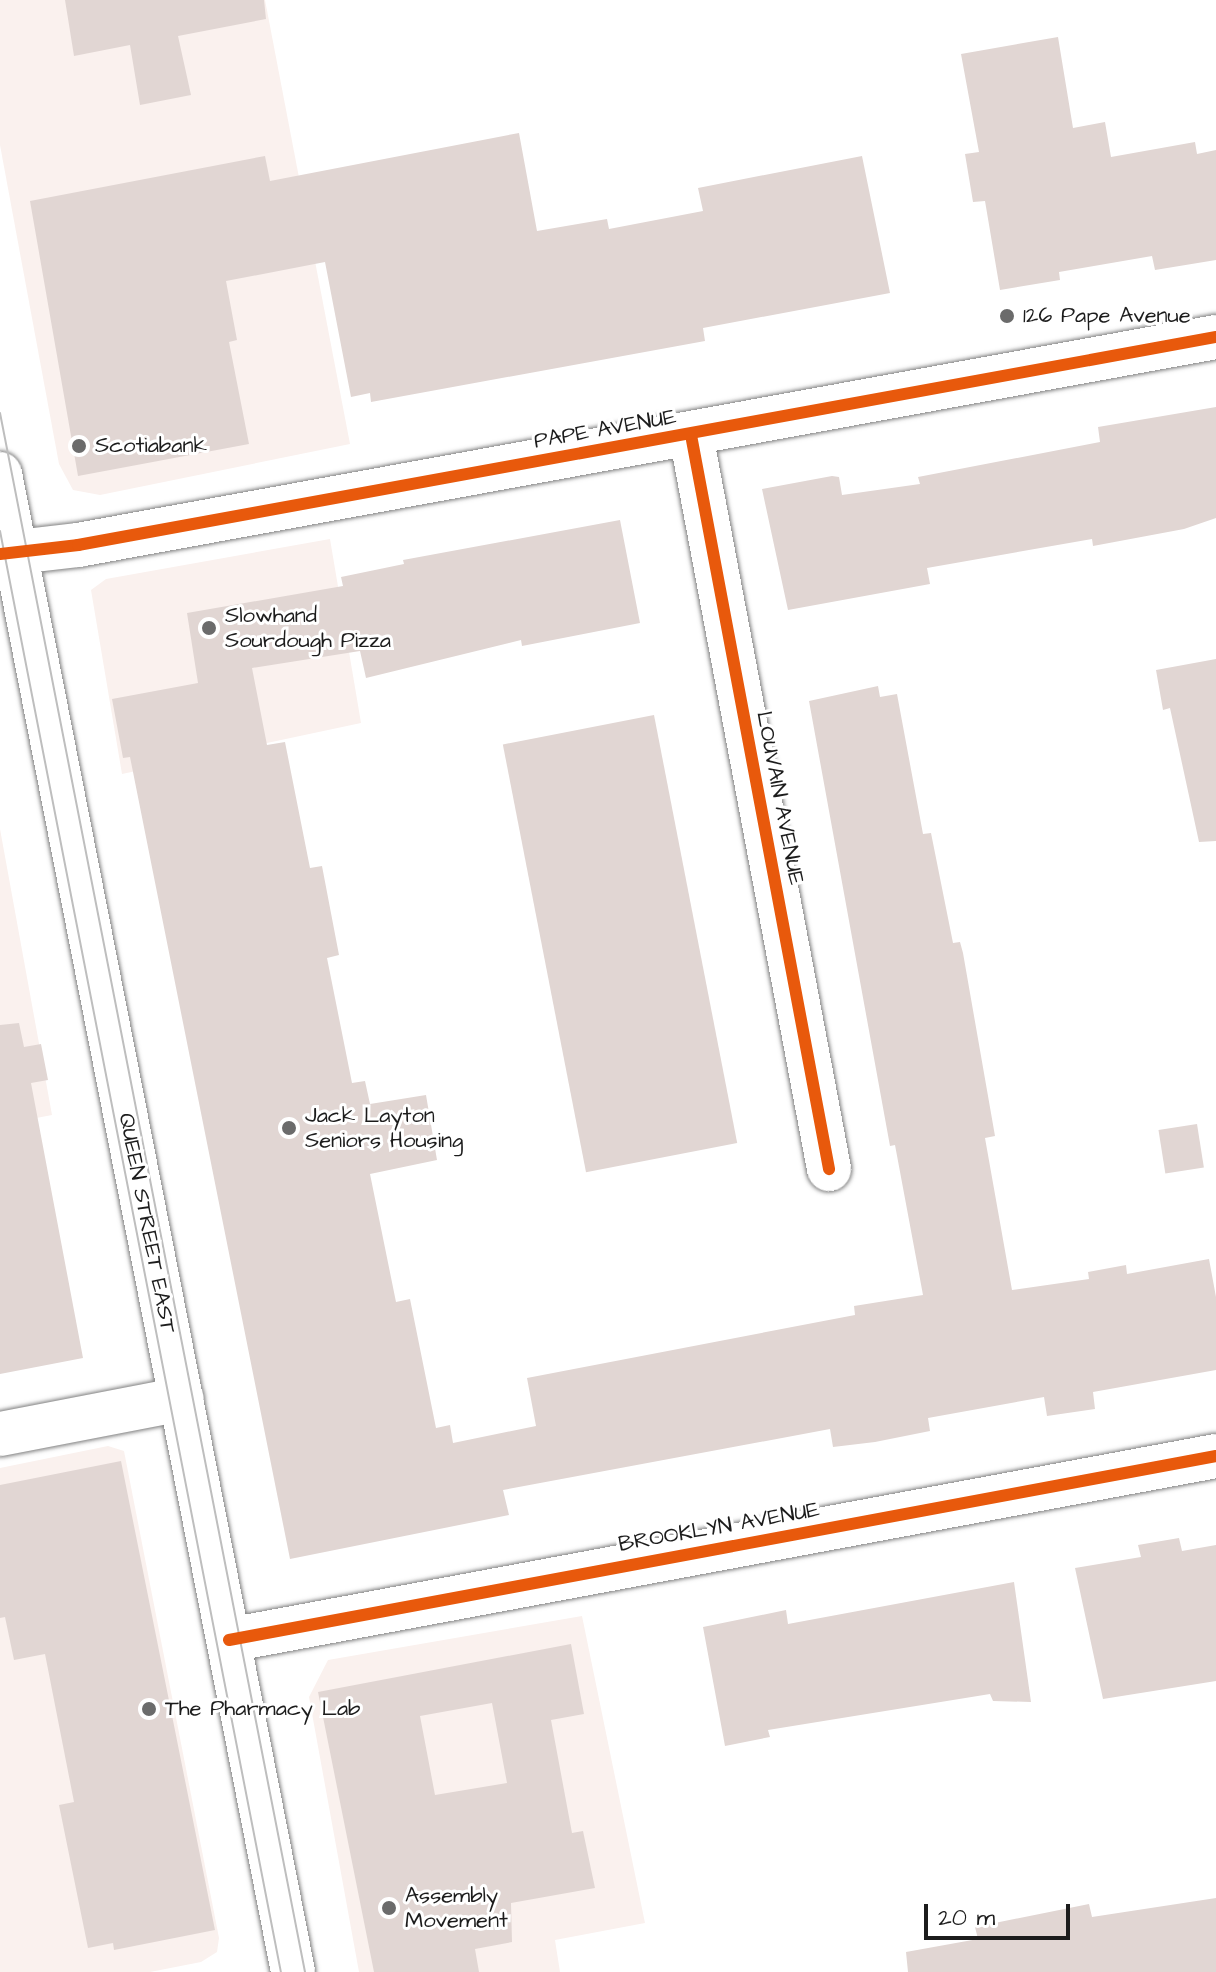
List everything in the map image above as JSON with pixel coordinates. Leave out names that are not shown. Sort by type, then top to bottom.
[{"type":"street","name":"PAPE AVENUE","points":[[7,553],[691,435],[1216,337]]},
{"type":"street","name":"LOUVAIN AVENUE","points":[[691,435],[829,1169]]},
{"type":"street","name":"QUEEN STREET EAST","points":[[0,474],[7,553],[182,1399],[293,1972]]},
{"type":"street","points":[[0,1434],[182,1399]]},
{"type":"street","name":"BROOKLYN AVENUE","points":[[229,1640],[1216,1456]]},
{"type":"shaded area","points":[[0,0],[265,0],[350,444],[100,495],[73,490],[59,464],[0,145]]},
{"type":"shaded area","points":[[330,539],[361,723],[122,774],[91,590],[106,579]]},
{"type":"shaded area","points":[[0,829],[52,1115],[0,1125]]},
{"type":"shaded area","points":[[108,1446],[124,1451],[219,1938],[217,1952],[201,1962],[150,1972],[0,1972],[0,1468]]},
{"type":"shaded area","points":[[582,1616],[645,1923],[555,1940],[560,1972],[359,1972],[309,1697],[328,1660]]},
{"type":"building","points":[[65,0],[264,0],[266,19],[178,36],[191,95],[140,105],[130,45],[74,56]]},
{"type":"building","points":[[1058,37],[1073,128],[1105,122],[1111,157],[1195,142],[1197,154],[1216,150],[1216,260],[1155,270],[1152,256],[1059,272],[1060,280],[1000,290],[985,201],[973,202],[965,154],[979,152],[961,54]]},
{"type":"building","points":[[519,133],[537,231],[607,219],[609,229],[703,211],[698,188],[862,156],[890,293],[703,328],[705,341],[371,402],[370,393],[351,397],[325,262],[226,281],[237,340],[229,342],[249,444],[78,476],[30,201],[265,156],[270,181]]},
{"type":"building","points":[[1216,407],[1216,518],[1184,529],[1093,546],[1092,539],[927,568],[930,584],[788,610],[762,489],[832,476],[839,477],[842,495],[920,484],[918,477],[1100,442],[1098,427]]},
{"type":"building","points":[[620,520],[640,623],[522,646],[521,640],[366,678],[360,651],[252,668],[267,745],[285,742],[310,868],[322,866],[339,955],[327,958],[352,1083],[365,1081],[370,1104],[426,1095],[437,1160],[370,1174],[396,1302],[410,1299],[436,1428],[450,1425],[453,1443],[536,1426],[527,1378],[855,1315],[854,1306],[923,1295],[895,1145],[890,1146],[809,701],[878,686],[880,697],[897,694],[923,834],[931,833],[953,943],[960,942],[963,953],[995,1136],[985,1138],[1012,1290],[1089,1279],[1088,1272],[1126,1265],[1127,1274],[1209,1259],[1216,1297],[1216,1370],[1093,1392],[1095,1409],[1047,1416],[1044,1397],[928,1418],[930,1431],[875,1442],[833,1447],[830,1429],[503,1490],[509,1515],[290,1559],[130,757],[123,758],[112,699],[198,683],[187,613],[343,586],[341,577],[404,564],[403,560]]},
{"type":"building","points":[[1216,659],[1216,841],[1199,842],[1170,708],[1163,710],[1156,670]]},
{"type":"building","points":[[654,715],[737,1143],[586,1172],[503,744]]},
{"type":"building","points":[[19,1023],[24,1047],[41,1044],[48,1080],[31,1083],[83,1358],[0,1374],[0,1025]]},
{"type":"building","points":[[1197,1124],[1204,1167],[1165,1174],[1158,1130]]},
{"type":"building","points":[[121,1461],[215,1930],[114,1950],[113,1943],[88,1948],[59,1805],[74,1802],[45,1654],[14,1660],[5,1617],[0,1618],[0,1485]]},
{"type":"building","points":[[1179,1538],[1182,1551],[1216,1545],[1216,1681],[1103,1699],[1075,1568],[1141,1557],[1138,1545]]},
{"type":"building","points":[[1014,1582],[1031,1702],[993,1701],[990,1694],[768,1730],[770,1737],[725,1746],[703,1627],[786,1610],[788,1624]]},
{"type":"building","points":[[571,1644],[584,1714],[551,1720],[572,1833],[583,1831],[595,1888],[511,1903],[512,1942],[475,1949],[479,1972],[374,1972],[318,1692]],"holes":[[[492,1703],[507,1783],[435,1795],[420,1716]]]},
{"type":"building","points":[[1216,1898],[1216,1972],[908,1972],[906,1952],[978,1939],[975,1927],[1089,1904],[1092,1917]]},
{"type":"tram line","points":[[0,413],[305,1972]]},
{"type":"tram line","points":[[0,531],[281,1972]]},
{"type":"cycle path","points":[[0,554],[78,545],[1216,337]]},
{"type":"cycle path","points":[[691,435],[829,1169]]},
{"type":"cycle path","points":[[229,1640],[1216,1456]]},
{"type":"place","name":"126 Pape Avenue","points":[[1007,316]]},
{"type":"place","name":"Scotiabank","points":[[79,446]]},
{"type":"place","name":"Slowhand Sourdough Pizza","points":[[209,628]]},
{"type":"place","name":"Jack Layton Seniors Housing","points":[[289,1128]]},
{"type":"place","name":"The Pharmacy Lab","points":[[149,1709]]},
{"type":"place","name":"Assembly Movement","points":[[389,1908]]}]
